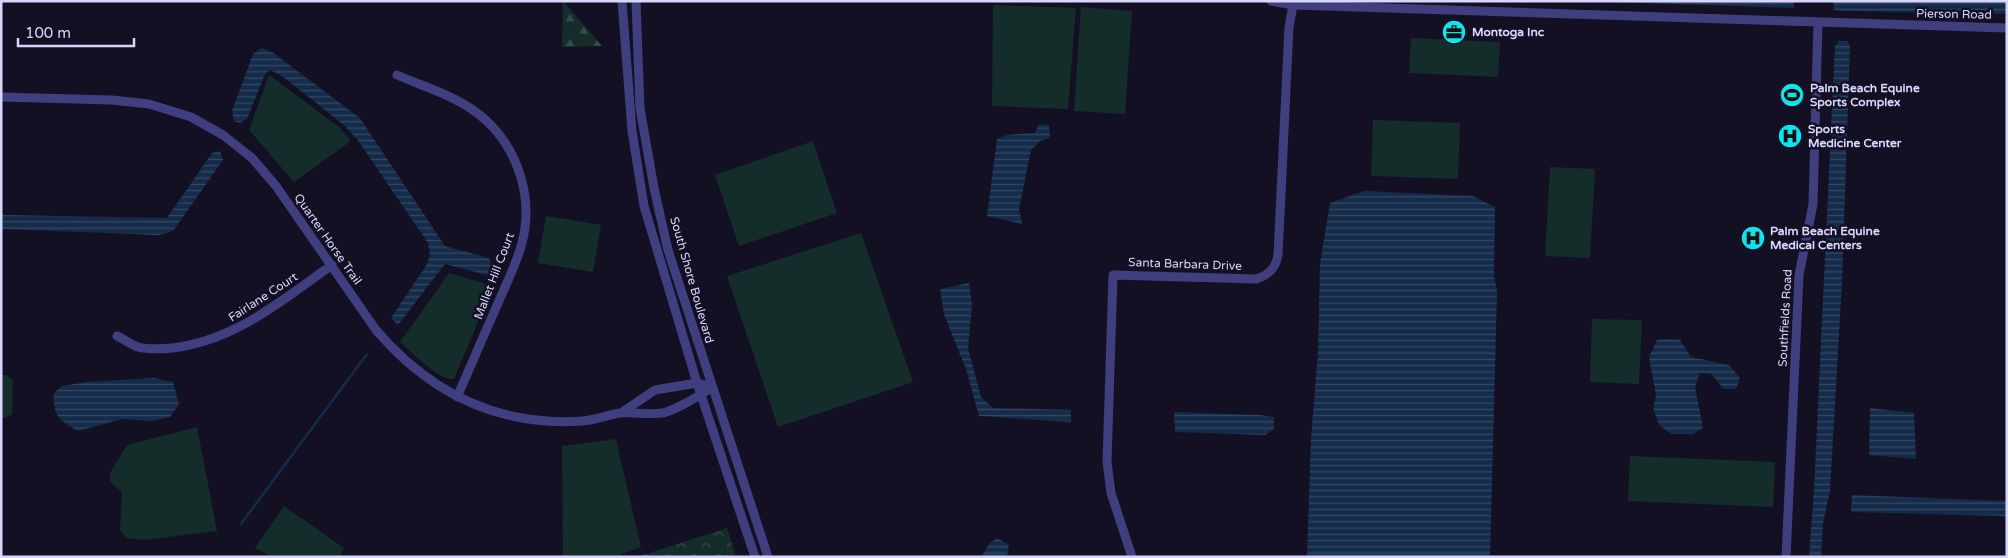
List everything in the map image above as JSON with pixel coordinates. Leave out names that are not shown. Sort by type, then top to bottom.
[{"type":"street","name":"South Shore Boulevard","points":[[622,1],[632,131],[644,206],[697,383],[755,557]]},
{"type":"street","name":"South Shore Boulevard","points":[[636,1],[640,108],[654,188],[668,250],[768,557]]},
{"type":"street","name":"Pierson Road","points":[[1271,1],[1293,5],[1661,15],[2007,28]]},
{"type":"street","name":"Santa Barbara Drive","points":[[1132,557],[1111,493],[1107,462],[1113,275],[1256,279],[1267,275],[1275,266],[1278,255],[1289,26],[1293,5]]},
{"type":"street","name":"Southfields Road","points":[[1786,557],[1798,283],[1812,204],[1818,22]]},
{"type":"street","name":"Mallet Hill Court","points":[[397,75],[459,101],[486,120],[505,142],[513,156],[523,183],[526,216],[522,244],[457,397]]},
{"type":"street","name":"Quarter Horse Trail","points":[[1,97],[134,102],[170,110],[210,127],[235,144],[267,174],[376,330],[391,348],[420,374],[457,397],[501,414],[547,422],[586,421],[621,413],[664,414],[702,396],[712,387]]},
{"type":"street","name":"Fairlane Court","points":[[118,336],[137,347],[149,349],[184,346],[218,338],[255,319],[332,265]]},
{"type":"street","name":"Quarter Horse Trail","points":[[621,413],[655,390],[697,383],[712,387]]},
{"type":"green space","points":[[563,1],[602,46],[562,47]]},
{"type":"green space","points":[[993,5],[1076,8],[1068,109],[992,106]]},
{"type":"green space","points":[[1081,7],[1132,11],[1125,114],[1074,111]]},
{"type":"green space","points":[[1411,38],[1500,42],[1498,77],[1409,73]]},
{"type":"green space","points":[[269,75],[340,128],[351,141],[294,182],[249,130]]},
{"type":"green space","points":[[1373,120],[1460,123],[1458,179],[1371,176]]},
{"type":"green space","points":[[813,141],[837,213],[739,246],[715,175]]},
{"type":"green space","points":[[1550,167],[1595,169],[1590,258],[1545,256]]},
{"type":"green space","points":[[546,216],[601,225],[593,272],[538,263]]},
{"type":"green space","points":[[861,233],[913,382],[778,427],[727,276]]},
{"type":"green space","points":[[449,273],[493,286],[454,379],[433,371],[400,342]]},
{"type":"green space","points":[[1592,319],[1642,320],[1639,384],[1590,382]]},
{"type":"green space","points":[[1,375],[7,375],[13,380],[12,414],[5,418],[1,418]]},
{"type":"green space","points":[[197,427],[217,531],[144,540],[126,538],[120,530],[122,492],[110,482],[110,473],[127,445]]},
{"type":"green space","points":[[616,439],[641,547],[614,557],[563,557],[562,446]]},
{"type":"green space","points":[[1630,456],[1775,462],[1773,507],[1628,501]]},
{"type":"green space","points":[[284,506],[344,548],[339,557],[272,557],[255,548]]},
{"type":"green space","points":[[727,528],[736,557],[637,557]]},
{"type":"water","points":[[1584,1],[1794,1],[1794,8]]},
{"type":"water","points":[[1833,1],[2007,2],[2007,14],[1844,11],[1834,10]]},
{"type":"water","points":[[1839,41],[1847,41],[1850,46],[1842,282],[1830,490],[1823,524],[1821,557],[1809,557],[1814,490],[1835,46]]},
{"type":"water","points":[[262,48],[272,52],[360,118],[445,246],[489,258],[494,270],[487,275],[445,264],[398,325],[391,318],[426,266],[430,256],[428,243],[357,139],[344,125],[282,76],[270,70],[265,74],[247,119],[240,123],[234,121],[232,111],[253,54]]},
{"type":"water","points":[[1039,124],[1049,125],[1050,138],[1040,141],[1031,150],[1019,209],[1022,224],[987,216],[997,139],[1007,135],[1035,133]]},
{"type":"water","points":[[220,151],[223,160],[173,231],[159,235],[1,229],[1,215],[167,218],[212,153]]},
{"type":"water","points":[[1364,191],[1473,196],[1495,207],[1494,276],[1497,291],[1490,557],[1307,557],[1311,439],[1318,351],[1320,264],[1330,203]]},
{"type":"water","points":[[969,283],[972,305],[968,348],[981,397],[993,408],[1071,410],[1071,422],[979,416],[967,372],[944,314],[940,289]]},
{"type":"water","points":[[1657,340],[1680,340],[1691,357],[1729,365],[1740,378],[1736,389],[1724,389],[1711,374],[1700,373],[1695,387],[1703,428],[1693,434],[1671,434],[1659,425],[1653,408],[1656,395],[1649,357]]},
{"type":"water","points":[[154,378],[173,382],[179,404],[170,417],[152,421],[122,419],[78,431],[62,420],[54,407],[54,393],[62,386],[87,382]]},
{"type":"water","points":[[1870,408],[1914,413],[1916,459],[1869,455]]},
{"type":"water","points":[[1174,412],[1274,417],[1274,429],[1265,435],[1175,432]]},
{"type":"water","points":[[1852,495],[2007,501],[2007,516],[1851,512]]},
{"type":"water","points":[[997,538],[1009,545],[1007,557],[981,557],[989,544]]},
{"type":"waterway","points":[[241,524],[367,354]]},
{"type":"place","name":"Montoga Inc","points":[[1454,32]]},
{"type":"place","name":"Palm Beach Equine Sports Complex","points":[[1792,95]]},
{"type":"place","name":"Sports Medicine Center","points":[[1790,136]]},
{"type":"place","name":"Palm Beach Equine Medical Centers","points":[[1753,238]]}]
